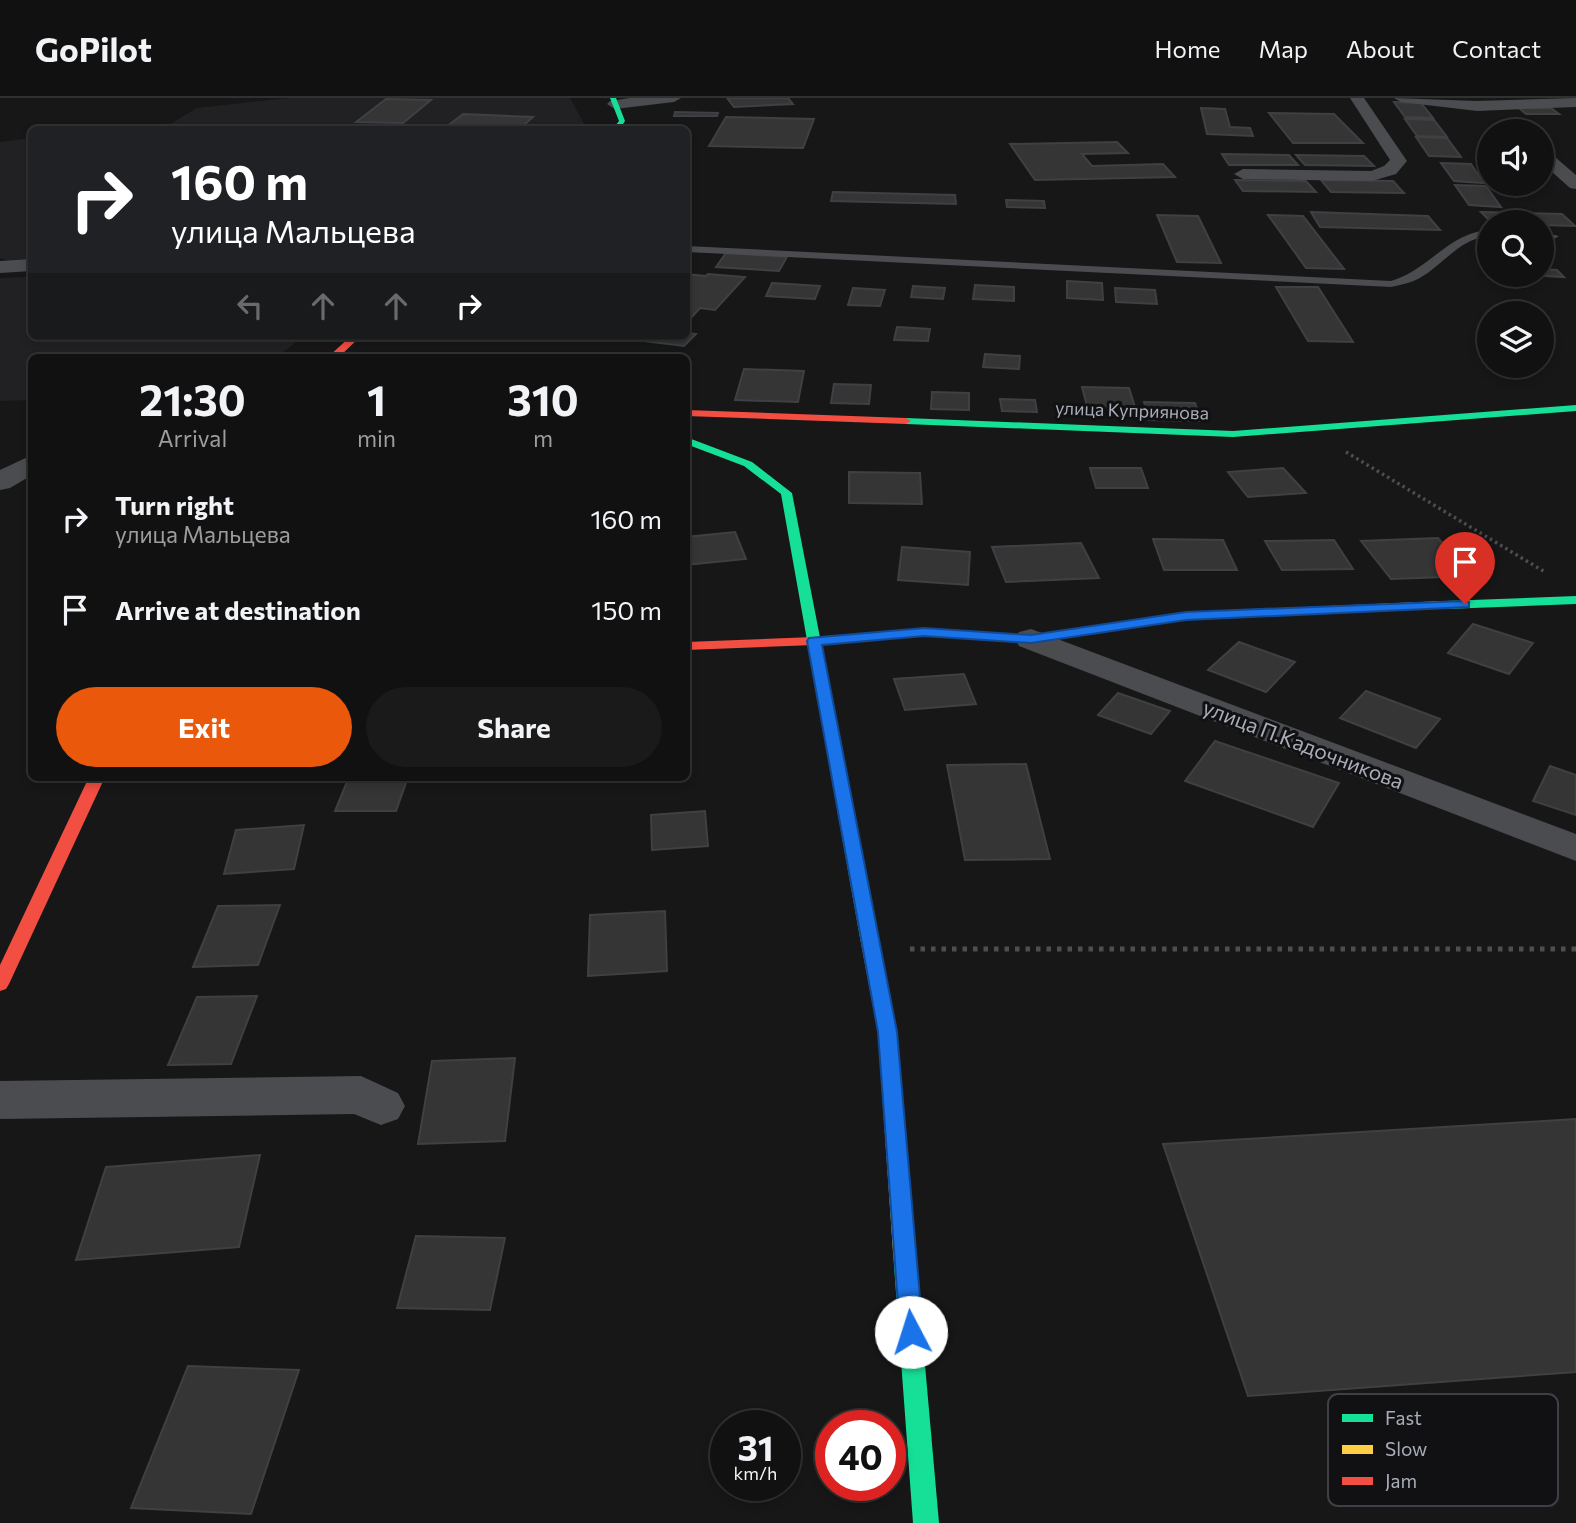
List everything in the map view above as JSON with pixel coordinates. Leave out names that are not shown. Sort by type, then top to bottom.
[{"type":"street","points":[[618,126],[622,121],[614,101],[674,98]]},
{"type":"street","points":[[1244,174],[1372,176],[1391,170],[1399,161],[1357,98]]},
{"type":"street","points":[[1401,98],[1473,102],[1576,102]]},
{"type":"street","points":[[1473,102],[1494,119]]},
{"type":"street","points":[[1554,158],[1576,159]]},
{"type":"street","points":[[1554,165],[1576,184]]},
{"type":"street","points":[[0,267],[28,265]]},
{"type":"street","points":[[336,354],[352,340]]},
{"type":"street","name":"улица Куприянова","points":[[690,413],[1233,434],[1576,408]]},
{"type":"street","points":[[690,442],[748,464],[786,493],[887,1032],[926,1523]]},
{"type":"street","points":[[0,482],[28,465]]},
{"type":"street","points":[[690,646],[814,641],[924,632],[1031,639],[1186,616],[1576,600]]},
{"type":"street","name":"улица П.Кадочникова","points":[[1031,639],[1576,848]]},
{"type":"street","points":[[0,984],[95,781]]},
{"type":"street","points":[[0,1100],[361,1095],[381,1106]]},
{"type":"lane","points":[[690,249],[1391,284],[1413,277],[1457,240],[1477,234]]},
{"type":"path","points":[[1342,450],[1553,576]]},
{"type":"path","points":[[871,949],[1576,949]]},
{"type":"shaded area","points":[[289,98],[570,98],[585,126],[147,126],[172,123],[197,108]]},
{"type":"shaded area","points":[[28,138],[28,260],[10,261],[0,258],[0,142]]},
{"type":"shaded area","points":[[28,277],[28,340],[299,340],[281,354],[28,354],[28,400],[0,401],[0,278]]},
{"type":"building","points":[[727,98],[788,98],[793,104],[734,107]]},
{"type":"building","points":[[386,99],[431,100],[403,123],[356,122]]},
{"type":"building","points":[[1394,102],[1421,103],[1433,118],[1405,117]]},
{"type":"building","points":[[1201,108],[1225,109],[1230,127],[1250,128],[1253,136],[1207,134]]},
{"type":"building","points":[[1519,108],[1551,108],[1559,114],[1526,114]]},
{"type":"building","points":[[675,112],[718,113],[717,116],[674,116]]},
{"type":"building","points":[[1269,113],[1334,114],[1363,143],[1293,143]]},
{"type":"building","points":[[463,114],[533,117],[523,126],[447,126]]},
{"type":"building","points":[[726,117],[814,119],[803,148],[709,146]]},
{"type":"building","points":[[1405,119],[1434,120],[1447,137],[1417,136]]},
{"type":"building","points":[[1416,137],[1447,138],[1461,157],[1429,156]]},
{"type":"building","points":[[1117,142],[1128,153],[1082,154],[1092,166],[1163,164],[1175,177],[1035,180],[1010,144]]},
{"type":"building","points":[[1222,154],[1289,155],[1298,165],[1229,165]]},
{"type":"building","points":[[1296,155],[1364,156],[1374,166],[1305,165]]},
{"type":"building","points":[[1441,163],[1471,164],[1477,173],[1477,183],[1454,181]]},
{"type":"building","points":[[1235,180],[1306,181],[1316,192],[1243,191]]},
{"type":"building","points":[[1321,180],[1393,181],[1404,193],[1331,192]]},
{"type":"building","points":[[1455,185],[1477,186],[1477,196],[1493,196],[1501,207],[1469,205]]},
{"type":"building","points":[[833,192],[955,195],[956,204],[831,201]]},
{"type":"building","points":[[1006,200],[1044,201],[1045,208],[1007,207]]},
{"type":"building","points":[[1311,212],[1428,216],[1440,230],[1320,227]]},
{"type":"building","points":[[1554,214],[1562,214],[1575,226],[1554,225]]},
{"type":"building","points":[[1157,215],[1198,216],[1221,263],[1177,262]]},
{"type":"building","points":[[1268,215],[1303,216],[1344,269],[1306,268]]},
{"type":"building","points":[[726,253],[787,257],[779,271],[716,267]]},
{"type":"building","points":[[1554,270],[1557,270],[1564,277],[1554,276]]},
{"type":"building","points":[[690,274],[745,277],[715,310],[700,308],[692,317]]},
{"type":"building","points":[[1067,281],[1102,283],[1103,300],[1067,298]]},
{"type":"building","points":[[772,283],[820,286],[815,299],[766,296]]},
{"type":"building","points":[[975,285],[1014,287],[1014,301],[973,299]]},
{"type":"building","points":[[913,286],[945,288],[943,299],[911,297]]},
{"type":"building","points":[[1276,287],[1318,287],[1353,342],[1308,341]]},
{"type":"building","points":[[853,288],[885,290],[880,306],[848,305]]},
{"type":"building","points":[[1115,288],[1155,290],[1157,304],[1116,302]]},
{"type":"building","points":[[897,327],[930,329],[928,341],[894,340]]},
{"type":"building","points":[[635,340],[690,340],[684,346]]},
{"type":"building","points":[[985,354],[1020,356],[1019,369],[983,367]]},
{"type":"building","points":[[744,369],[804,371],[798,402],[735,400]]},
{"type":"building","points":[[834,384],[871,385],[869,404],[831,403]]},
{"type":"building","points":[[1082,387],[1129,388],[1135,407],[1087,406]]},
{"type":"building","points":[[932,392],[969,393],[969,410],[931,409]]},
{"type":"building","points":[[1000,399],[1035,400],[1037,412],[1002,411]]},
{"type":"building","points":[[1144,402],[1195,403],[1201,421],[1149,420]]},
{"type":"building","points":[[1090,468],[1141,468],[1148,488],[1096,488]]},
{"type":"building","points":[[1283,468],[1306,493],[1248,497],[1228,472]]},
{"type":"building","points":[[849,472],[920,473],[922,504],[849,503]]},
{"type":"building","points":[[735,532],[746,559],[690,565],[690,537]]},
{"type":"building","points":[[1438,538],[1471,576],[1391,579],[1361,541]]},
{"type":"building","points":[[1153,539],[1223,540],[1237,570],[1164,570]]},
{"type":"building","points":[[1334,540],[1353,569],[1282,570],[1265,541]]},
{"type":"building","points":[[1081,543],[1099,578],[1006,582],[992,547]]},
{"type":"building","points":[[902,547],[970,552],[968,585],[898,580]]},
{"type":"building","points":[[1473,624],[1533,643],[1509,674],[1448,653]]},
{"type":"building","points":[[1239,642],[1295,662],[1266,692],[1208,670]]},
{"type":"building","points":[[964,674],[976,704],[905,710],[894,679]]},
{"type":"building","points":[[1366,691],[1440,719],[1416,748],[1340,718]]},
{"type":"building","points":[[1118,693],[1170,711],[1151,734],[1098,715]]},
{"type":"building","points":[[1215,741],[1339,783],[1313,827],[1185,781]]},
{"type":"building","points":[[1026,764],[1050,859],[965,860],[947,765]]},
{"type":"building","points":[[1550,766],[1576,775],[1576,815],[1533,801]]},
{"type":"building","points":[[347,781],[407,781],[396,811],[335,811]]},
{"type":"building","points":[[705,811],[708,846],[652,850],[651,815]]},
{"type":"building","points":[[304,825],[294,869],[224,874],[236,830]]},
{"type":"building","points":[[280,905],[258,965],[193,967],[218,906]]},
{"type":"building","points":[[665,911],[667,971],[588,976],[590,915]]},
{"type":"building","points":[[257,996],[231,1064],[168,1065],[197,997]]},
{"type":"building","points":[[515,1058],[505,1141],[418,1144],[432,1061]]},
{"type":"building","points":[[1576,1119],[1576,1372],[1248,1396],[1163,1144]]},
{"type":"building","points":[[260,1155],[239,1247],[76,1260],[106,1167]]},
{"type":"building","points":[[416,1236],[505,1238],[490,1310],[397,1308]]},
{"type":"building","points":[[188,1366],[299,1370],[251,1514],[131,1508]]},
{"type":"traffic: fast","points":[[613,98],[622,121],[618,126]]},
{"type":"traffic: fast","points":[[906,421],[1233,434],[1576,408]]},
{"type":"traffic: fast","points":[[690,442],[748,464],[786,493],[868,932]]},
{"type":"traffic: fast","points":[[1445,605],[1576,600]]},
{"type":"traffic: fast","points":[[904,1252],[926,1523]]},
{"type":"traffic: slow","points":[[1152,621],[1186,616],[1445,605]]},
{"type":"traffic: slow","points":[[868,932],[887,1032],[904,1252]]},
{"type":"traffic: jam","points":[[336,354],[352,340]]},
{"type":"traffic: jam","points":[[690,413],[906,421]]},
{"type":"traffic: jam","points":[[690,646],[814,641],[924,632],[1031,639],[1152,621]]},
{"type":"traffic: jam","points":[[0,984],[95,781]]},
{"type":"route","points":[[911,1332],[887,1032],[814,641],[924,632],[1031,639],[1186,616],[1465,604]]}]
